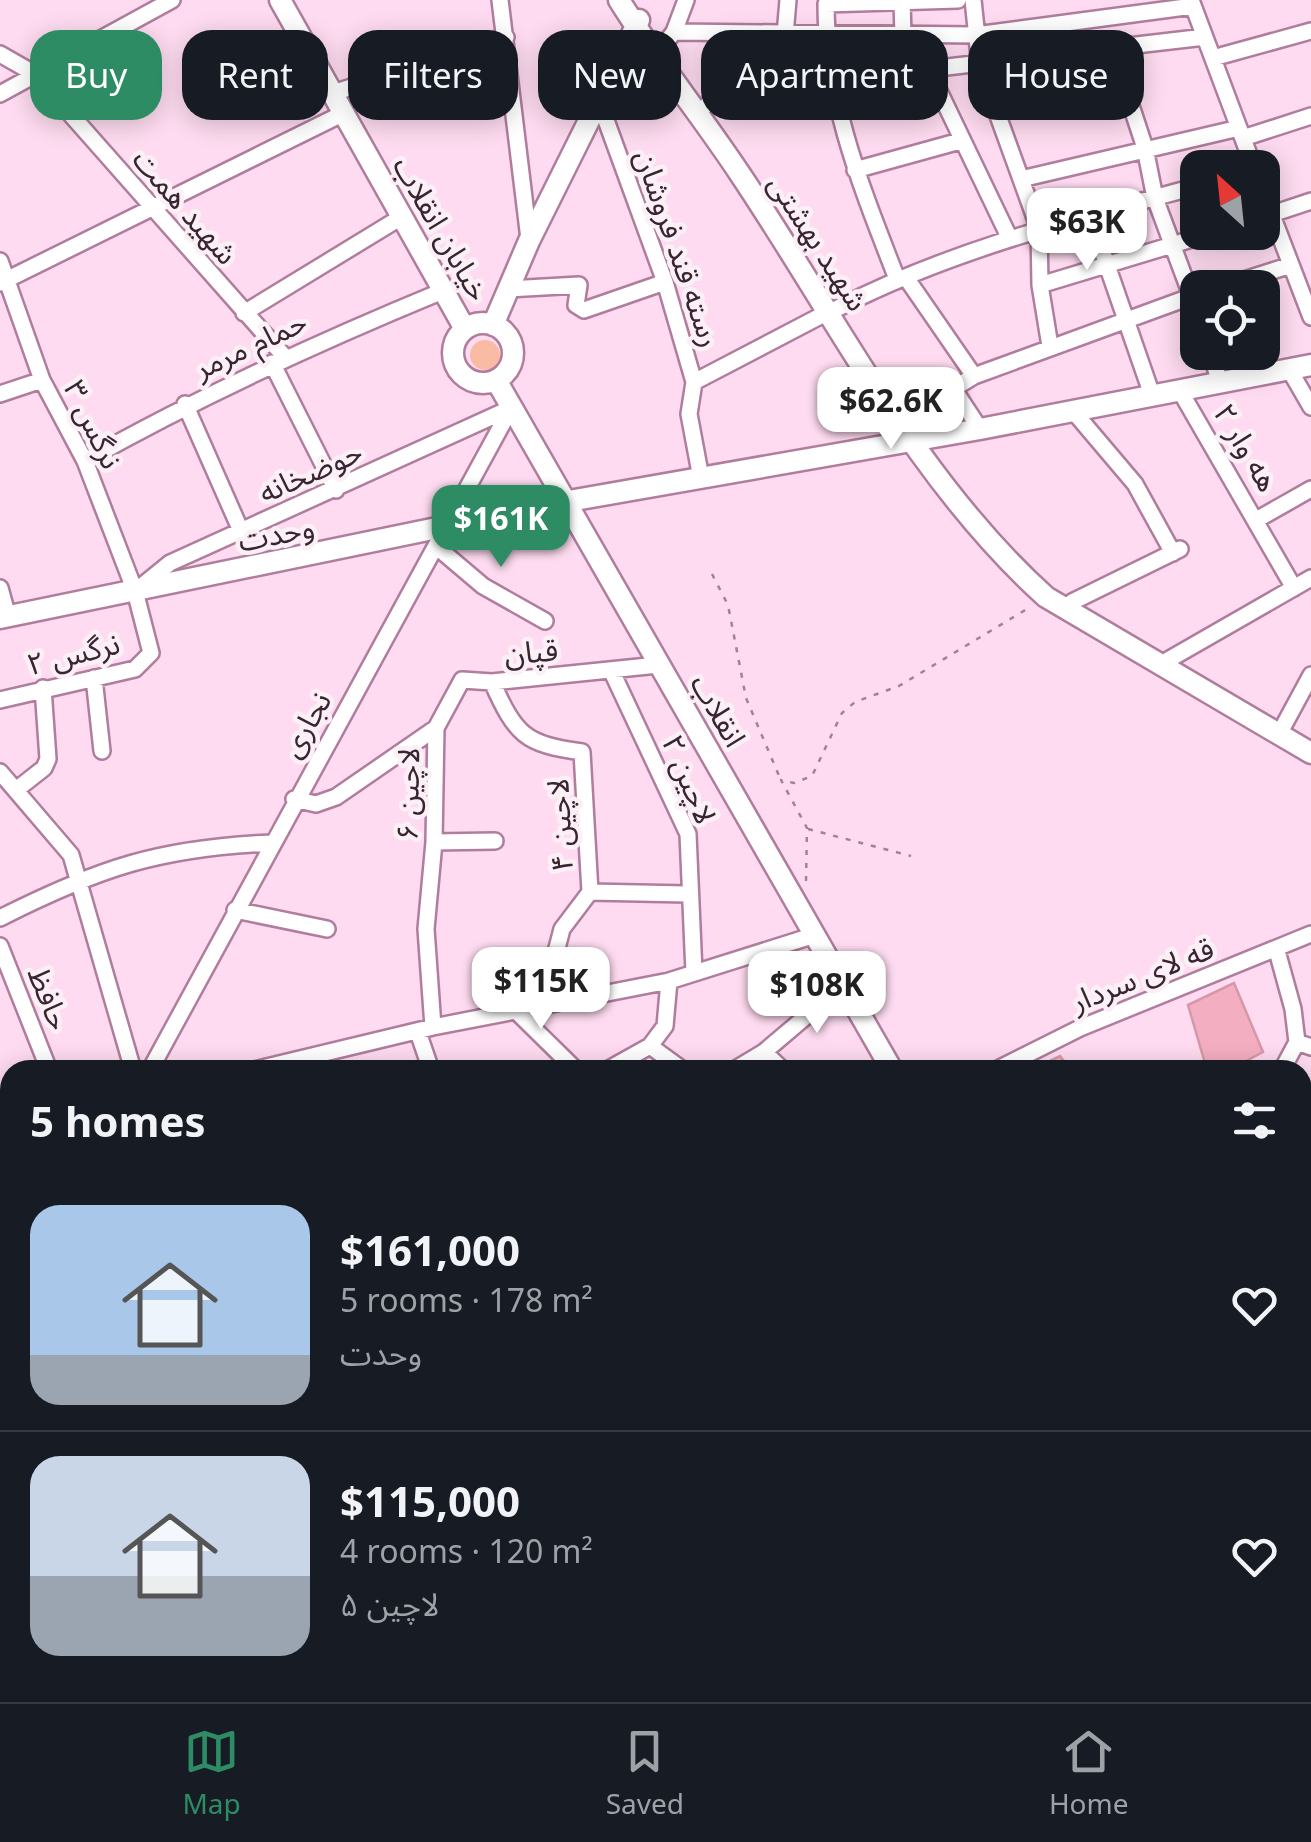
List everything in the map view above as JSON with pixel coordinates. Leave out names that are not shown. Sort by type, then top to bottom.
[{"type":"main road","name":"خیابان انقلاب","points":[[281,0],[465,329]]},
{"type":"main road","name":"شهید بهشتی","points":[[619,0],[638,14]]},
{"type":"main road","name":"شهید بهشتی","points":[[681,68],[701,97]]},
{"type":"main road","name":"شهید بهشتی","points":[[681,69],[833,310],[979,530],[1046,597],[1311,753]]},
{"type":"main road","points":[[493,325],[529,241],[590,120]]},
{"type":"main road","name":"شهید بهشتی","points":[[716,120],[833,310]]},
{"type":"main road","points":[[493,325],[512,346],[510,366],[496,380],[479,382],[458,369],[453,352],[465,329],[493,325]]},
{"type":"main road","name":"وحدت","points":[[4,618],[441,538],[564,502],[1074,412],[1311,364]]},
{"type":"main road","name":"انقلاب","points":[[496,380],[886,1060]]},
{"type":"main road","name":"شهید بهشتی","points":[[919,438],[1004,545],[1072,602],[1311,740]]},
{"type":"street","points":[[116,30],[172,0]]},
{"type":"street","points":[[500,0],[505,30]]},
{"type":"street","points":[[785,30],[788,0]]},
{"type":"street","points":[[826,30],[826,2],[958,0]]},
{"type":"street","points":[[972,0],[975,30]]},
{"type":"street","points":[[902,1],[904,30]]},
{"type":"street","points":[[671,30],[683,2]]},
{"type":"street","points":[[1010,30],[1192,3],[1248,150]]},
{"type":"street","points":[[1213,58],[1311,31]]},
{"type":"street","points":[[1144,46],[1205,37]]},
{"type":"street","name":"شهید همت","points":[[0,54],[30,71]]},
{"type":"street","points":[[0,94],[30,77]]},
{"type":"street","points":[[333,94],[348,89]]},
{"type":"street","points":[[5,281],[342,114]]},
{"type":"street","points":[[948,114],[1010,239]]},
{"type":"street","points":[[1021,179],[1144,148],[1242,133],[1311,116]]},
{"type":"street","name":"شهید همت","points":[[75,120],[244,314],[278,359],[336,490]]},
{"type":"street","points":[[515,120],[529,241]]},
{"type":"street","name":"رسته قند فروشان","points":[[606,120],[664,282],[694,382],[689,414],[701,478]]},
{"type":"street","points":[[842,120],[847,151],[902,279],[974,376]]},
{"type":"street","points":[[1000,120],[1039,229],[1040,284],[1050,346]]},
{"type":"street","points":[[1135,120],[1155,198],[1183,270]]},
{"type":"street","points":[[856,170],[960,141]]},
{"type":"street","points":[[694,382],[902,279],[1089,213],[1180,191]]},
{"type":"street","points":[[1280,212],[1311,201]]},
{"type":"street","points":[[1089,213],[1152,395]]},
{"type":"street","points":[[244,314],[403,216]]},
{"type":"street","points":[[1280,242],[1311,317]]},
{"type":"street","points":[[1040,284],[1180,243]]},
{"type":"street","name":"نرگس ۳","points":[[0,261],[42,380],[85,461],[135,592]]},
{"type":"street","points":[[1280,272],[1311,268]]},
{"type":"street","points":[[508,289],[579,285],[576,306],[584,310],[664,282]]},
{"type":"street","name":"حمام مرمر","points":[[85,461],[185,404],[278,359],[444,290]]},
{"type":"street","points":[[919,438],[920,420],[953,388],[974,376],[1180,300]]},
{"type":"street","points":[[1288,369],[1311,407]]},
{"type":"street","points":[[1216,370],[1220,382]]},
{"type":"street","points":[[0,394],[42,380]]},
{"type":"street","points":[[953,388],[980,429]]},
{"type":"street","name":"هه وار ۲","points":[[1179,389],[1258,519],[1294,588]]},
{"type":"street","points":[[185,404],[241,531]]},
{"type":"street","name":"حوضخانه","points":[[135,592],[170,562],[511,408]]},
{"type":"street","name":"نجاری","points":[[155,1060],[294,799],[511,408]]},
{"type":"street","points":[[1072,602],[1177,551],[1135,484],[1074,412]]},
{"type":"street","points":[[1258,519],[1311,490]]},
{"type":"street","points":[[441,538],[483,586],[545,621]]},
{"type":"street","points":[[1168,660],[1311,578]]},
{"type":"street","points":[[0,588],[4,618]]},
{"type":"street","name":"نرگس ۲","points":[[0,700],[135,669],[150,652],[135,592]]},
{"type":"street","name":"قپان","points":[[436,728],[462,680],[492,682],[658,665]]},
{"type":"street","name":"لاچین ۲","points":[[612,672],[688,834],[694,973]]},
{"type":"street","points":[[1284,725],[1311,675]]},
{"type":"street","points":[[94,678],[102,751]]},
{"type":"street","name":"لاچین ۴","points":[[492,682],[510,722],[524,737],[582,752],[590,892],[562,930],[541,1009]]},
{"type":"street","points":[[16,790],[44,768],[48,759],[43,688]]},
{"type":"street","name":"لاچین ۶","points":[[294,799],[316,804],[336,797],[436,728]]},
{"type":"street","name":"لاچین ۶","points":[[429,1060],[425,1030],[426,929],[434,842],[436,728]]},
{"type":"street","points":[[0,772],[68,847],[129,1060]]},
{"type":"street","points":[[434,842],[495,841]]},
{"type":"street","points":[[0,918],[76,880],[166,853],[270,843]]},
{"type":"street","points":[[590,892],[688,894]]},
{"type":"street","points":[[235,910],[327,929]]},
{"type":"street","name":"قه لای سردار","points":[[1017,1060],[1135,1004],[1311,934]]},
{"type":"street","points":[[300,1060],[425,1030],[669,981],[815,935]]},
{"type":"street","name":"حافظ","points":[[0,946],[45,1060]]},
{"type":"street","points":[[1277,950],[1304,1044]]},
{"type":"street","points":[[625,1060],[650,1046],[665,1026],[669,981]]},
{"type":"street","points":[[751,1060],[843,984]]},
{"type":"street","points":[[518,1013],[566,1060]]},
{"type":"street","points":[[650,1046],[669,1060]]},
{"type":"street","points":[[764,1052],[772,1060]]},
{"type":"path","points":[[712,574],[728,606],[746,698],[797,817],[807,828],[911,856]]},
{"type":"path","points":[[781,780],[794,784],[812,776],[842,712],[855,702],[900,686],[1046,597]]},
{"type":"path","points":[[800,910],[808,861],[807,828]]},
{"type":"shaded area","points":[[485,340],[496,344],[500,355],[496,366],[485,370],[474,366],[470,355],[474,344]]},
{"type":"building","points":[[1234,983],[1263,1052],[1248,1060],[1204,1060],[1188,1005]]}]
